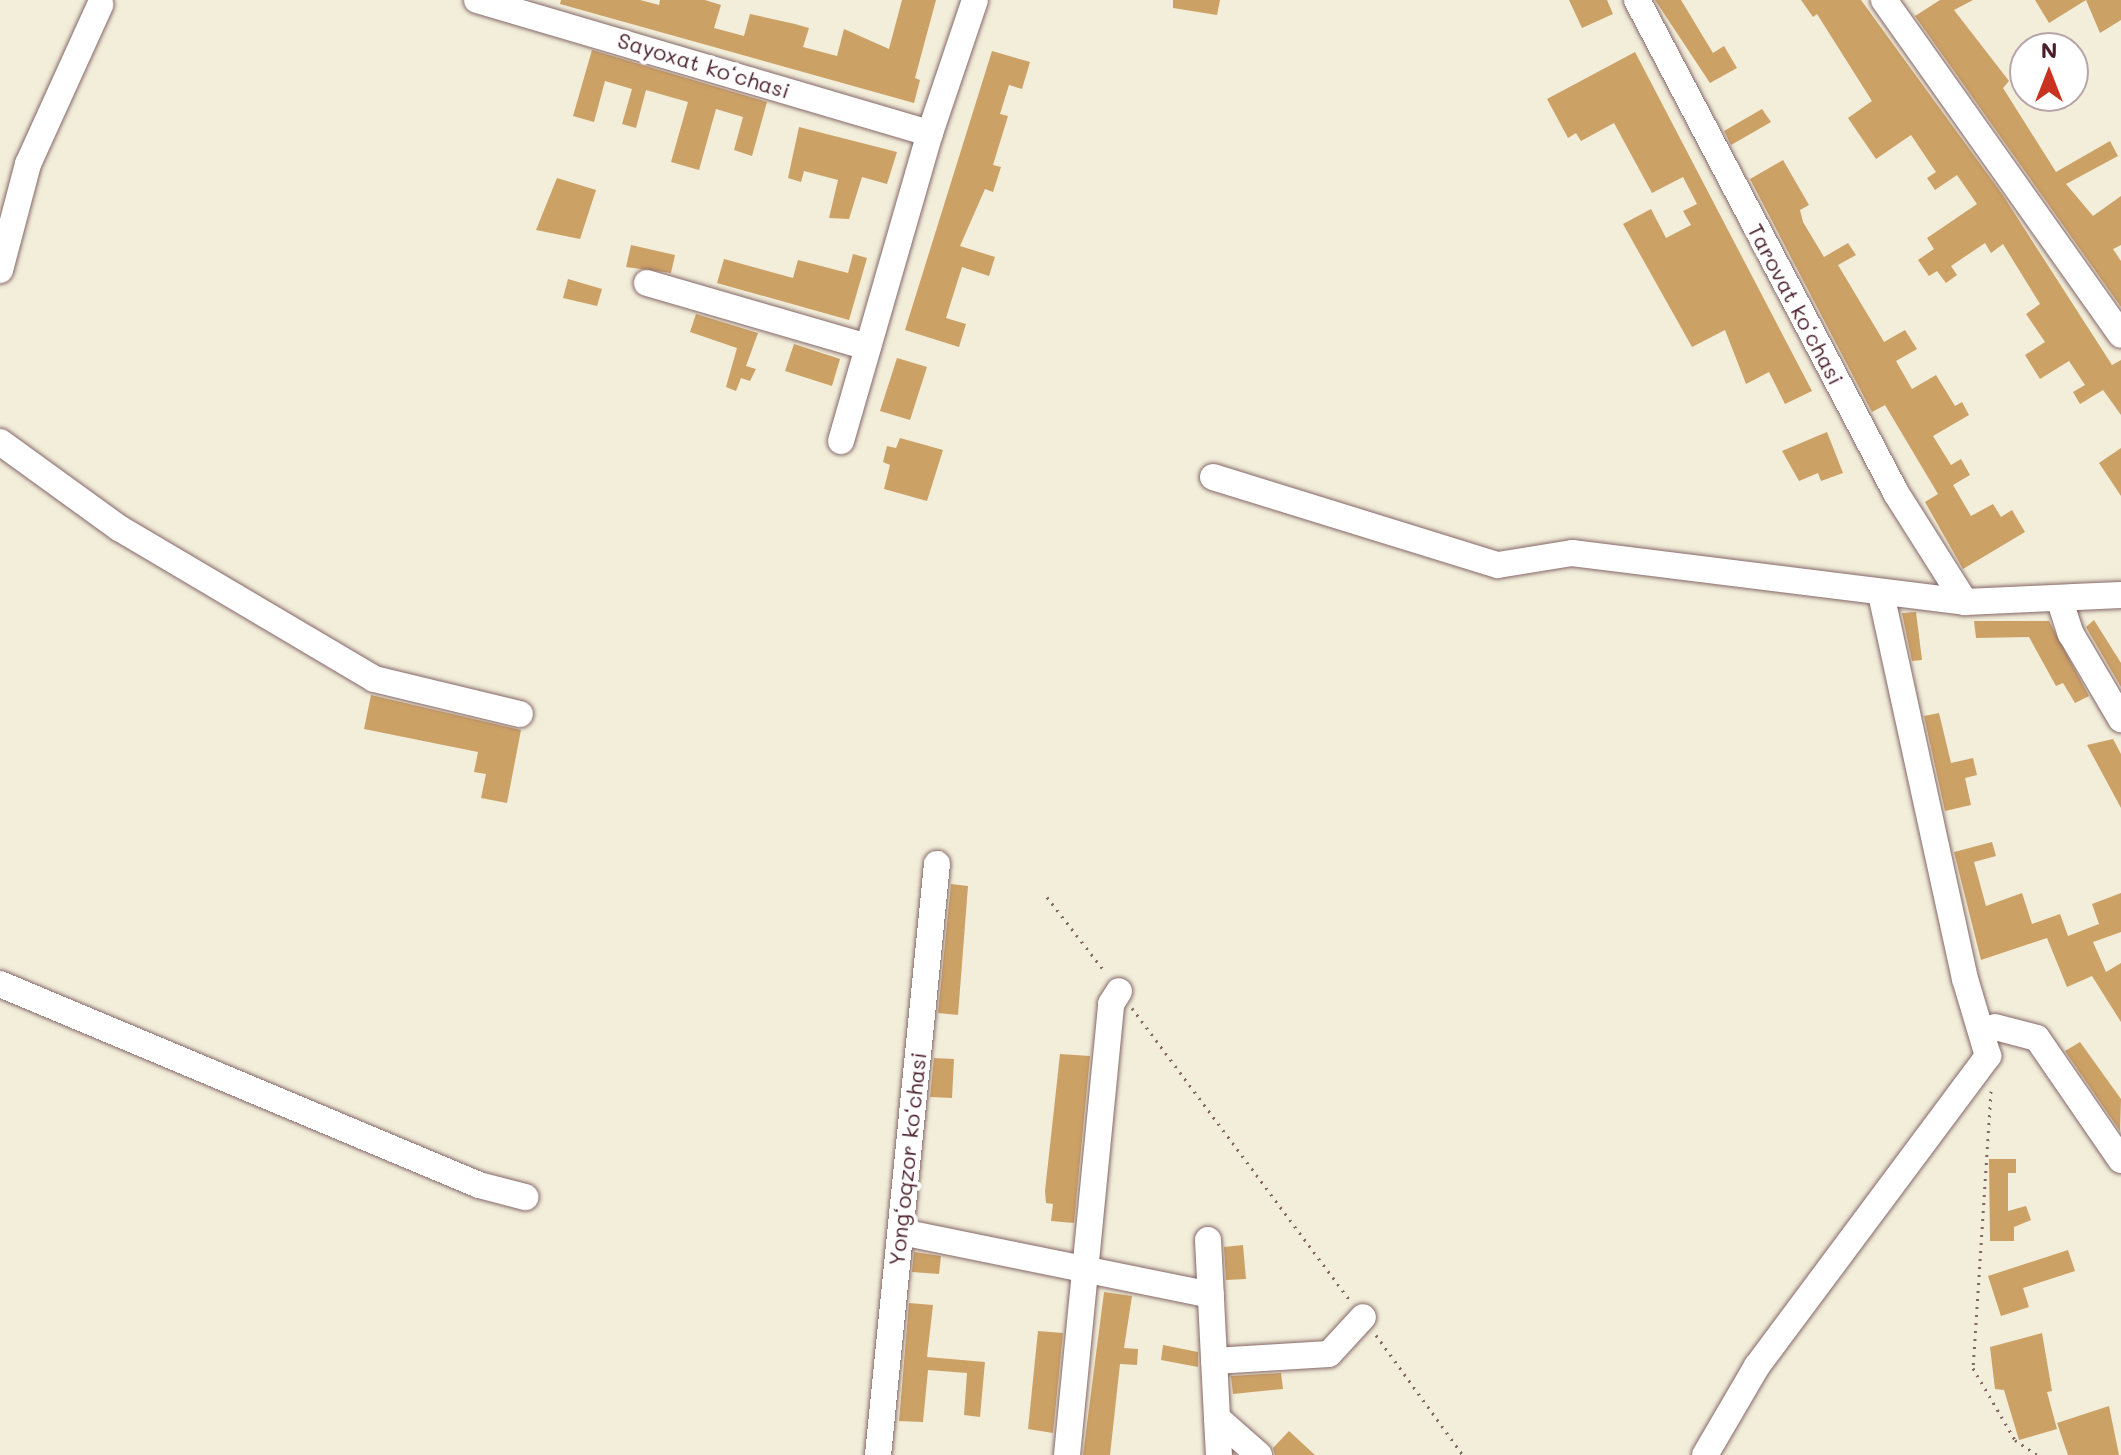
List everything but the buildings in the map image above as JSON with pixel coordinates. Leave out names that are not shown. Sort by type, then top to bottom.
[{"type":"street","name":"Sayoxat koʻchasi","points":[[477,0],[930,133]]},
{"type":"street","points":[[841,441],[930,133],[975,0]]},
{"type":"street","name":"Tarovat koʻchasi","points":[[1637,0],[1896,493],[1965,602]]},
{"type":"street","points":[[1884,0],[2121,335]]},
{"type":"street","points":[[0,270],[28,164],[100,5]]},
{"type":"street","points":[[647,283],[868,347]]},
{"type":"street","points":[[0,442],[119,528],[374,679],[520,714]]},
{"type":"street","points":[[1213,477],[1498,565],[1572,553],[1965,602],[2121,595]]},
{"type":"street","points":[[1705,1455],[1757,1366],[1988,1056],[1965,979],[1881,593]]},
{"type":"street","points":[[2059,598],[2071,634],[2121,719]]},
{"type":"street","name":"Yongʻoqzor koʻchasi","points":[[878,1455],[937,864]]},
{"type":"street","points":[[0,984],[479,1185],[525,1197]]},
{"type":"street","points":[[1067,1455],[1088,1270],[1111,1004],[1119,991]]},
{"type":"street","points":[[1995,1027],[2037,1038],[2121,1160]]},
{"type":"street","points":[[902,1232],[1211,1295]]},
{"type":"street","points":[[1208,1240],[1219,1455]]},
{"type":"street","points":[[1214,1361],[1329,1354],[1363,1317]]},
{"type":"street","points":[[1217,1418],[1259,1455]]},
{"type":"path","points":[[1047,897],[1463,1455]]},
{"type":"path","points":[[1988,1056],[1994,1070],[1983,1164],[1973,1368],[2015,1440],[2037,1455]]}]
